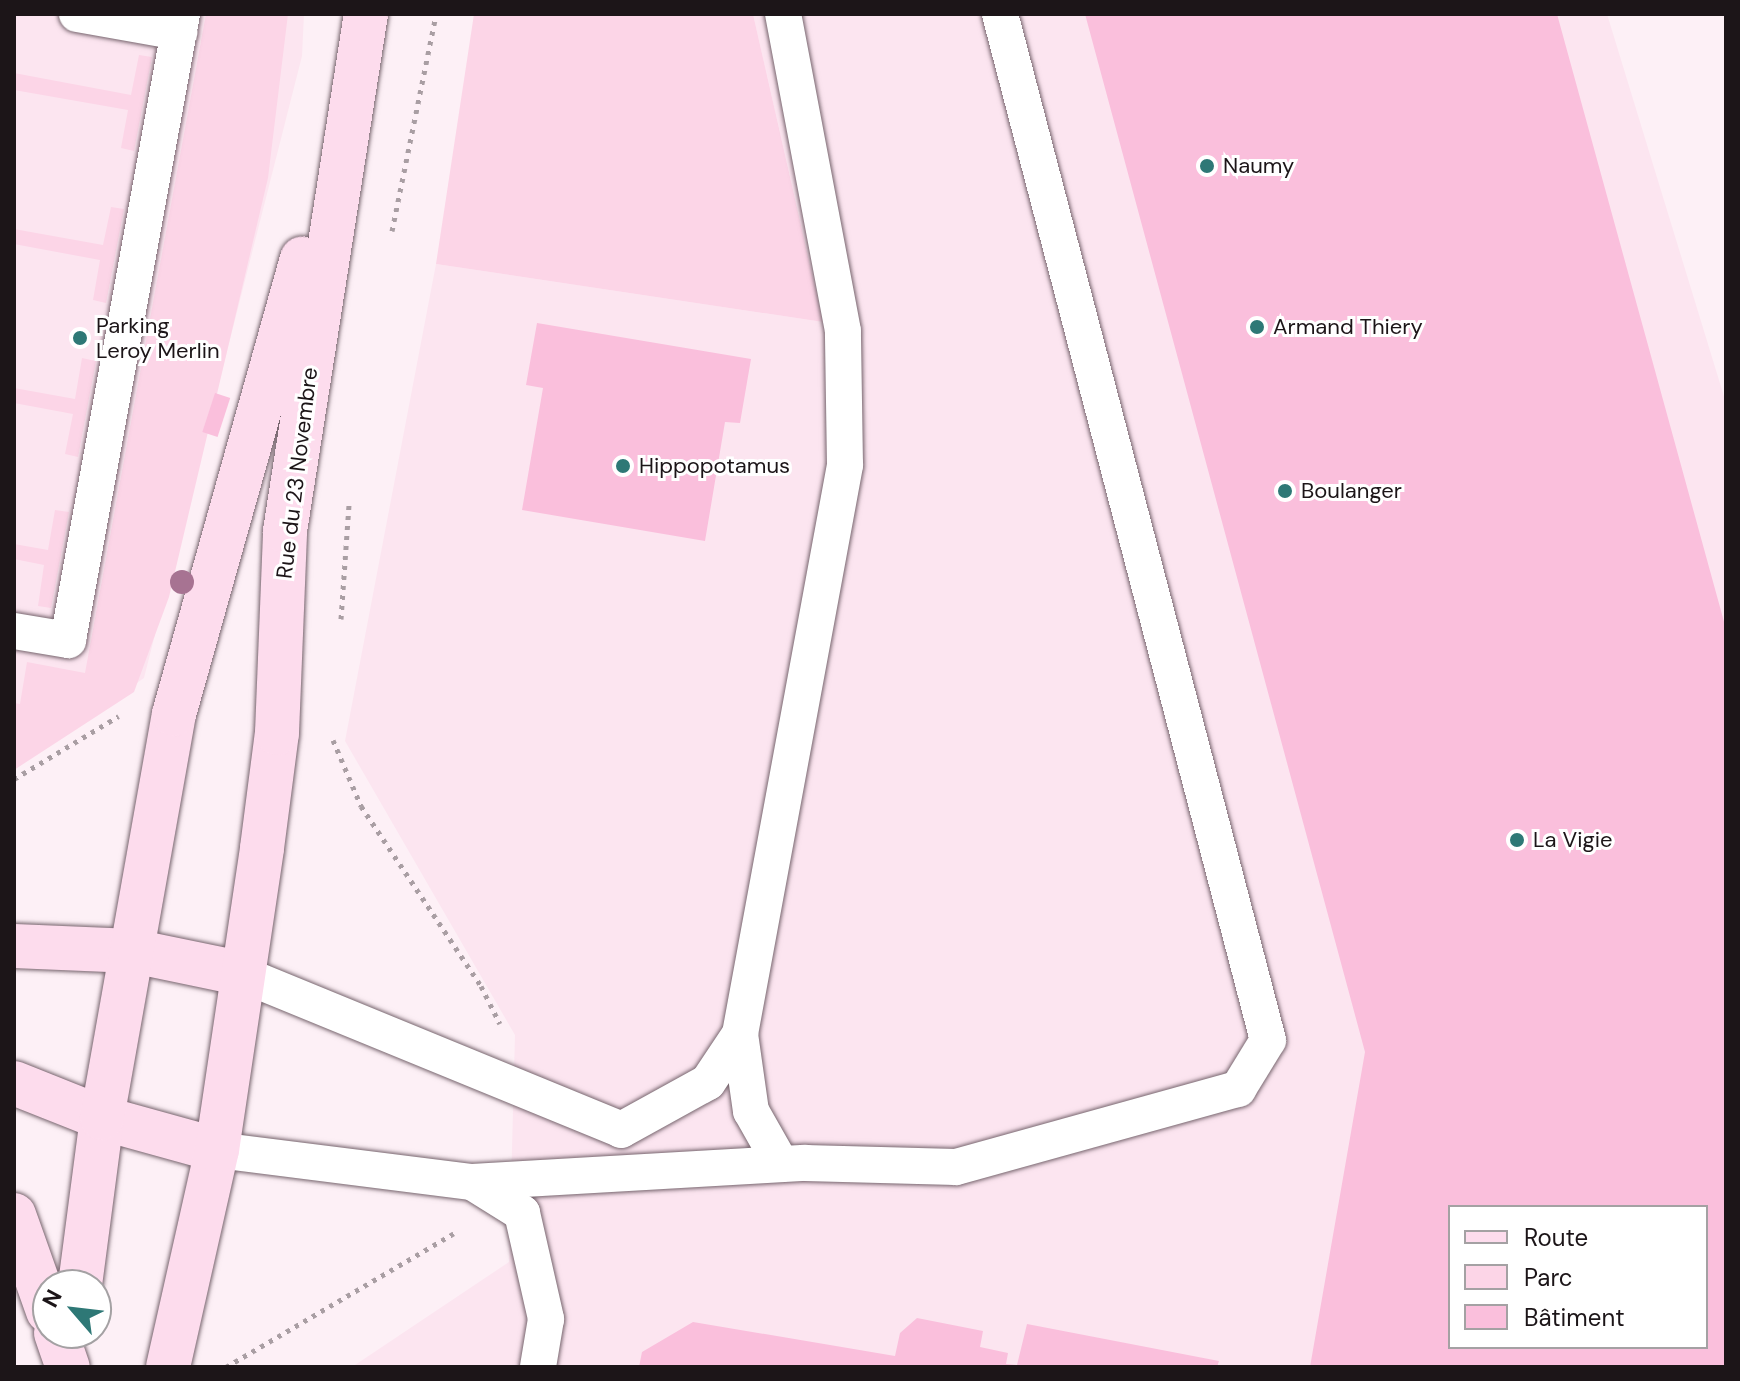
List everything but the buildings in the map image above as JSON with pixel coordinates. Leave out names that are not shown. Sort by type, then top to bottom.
[{"type":"main road","name":"Rue du 23 Novembre","points":[[168,1367],[217,1150],[239,973],[262,848],[277,733],[285,531],[349,99],[366,14]]},
{"type":"main road","name":"Rue du 23 Novembre","points":[[82,1269],[102,1118],[180,689],[349,99]]},
{"type":"main road","points":[[14,946],[133,951],[239,973]]},
{"type":"main road","points":[[14,1083],[102,1118],[217,1150]]},
{"type":"main road","points":[[14,1215],[33,1269]]},
{"type":"lane","points":[[14,631],[68,640],[181,23],[77,14]]},
{"type":"lane","points":[[781,1164],[751,1111],[740,1034],[845,465],[843,331],[783,14]]},
{"type":"lane","points":[[217,1150],[472,1182],[781,1164],[956,1167],[1238,1089],[1268,1040],[1000,14]]},
{"type":"lane","points":[[239,973],[621,1130],[708,1082],[740,1034]]},
{"type":"lane","points":[[472,1182],[522,1213],[546,1319],[538,1367]]},
{"type":"path","points":[[389,244],[436,14]]},
{"type":"path","points":[[340,631],[350,491]]},
{"type":"path","points":[[14,779],[90,729],[128,712]]},
{"type":"path","points":[[333,724],[332,740],[361,806],[481,986],[502,1036]]},
{"type":"path","points":[[317,739],[332,740]]},
{"type":"path","points":[[226,1367],[458,1231]]},
{"type":"shaded area","points":[[14,14],[304,14],[302,56],[144,678],[14,769]]},
{"type":"shaded area","points":[[753,14],[1607,14],[1726,403],[1726,1367],[352,1367],[509,1262],[515,1035],[345,741],[436,264],[823,322]]},
{"type":"green space","points":[[206,14],[288,14],[268,178],[169,597],[134,692],[14,770],[14,703],[20,704],[27,662],[85,673]]},
{"type":"green space","points":[[474,14],[753,14],[823,322],[436,264]]},
{"type":"green space","points":[[139,55],[152,57],[134,151],[121,148],[128,110],[14,90],[14,73],[131,95]]},
{"type":"green space","points":[[111,207],[124,209],[106,303],[93,300],[100,260],[14,244],[14,229],[103,245]]},
{"type":"green space","points":[[82,358],[96,361],[78,457],[65,454],[73,414],[14,403],[14,388],[75,399]]},
{"type":"green space","points":[[55,510],[69,512],[51,608],[38,606],[44,565],[14,559],[14,544],[48,550]]},
{"type":"place","name":"Naumy","points":[[1207,166]]},
{"type":"place","name":"Armand Thiery","points":[[1257,327]]},
{"type":"place","name":"Parking Leroy Merlin","points":[[80,338]]},
{"type":"place","name":"Hippopotamus","points":[[623,466]]},
{"type":"place","name":"Boulanger","points":[[1285,491]]},
{"type":"place","name":"La Vigie","points":[[1517,840]]}]
